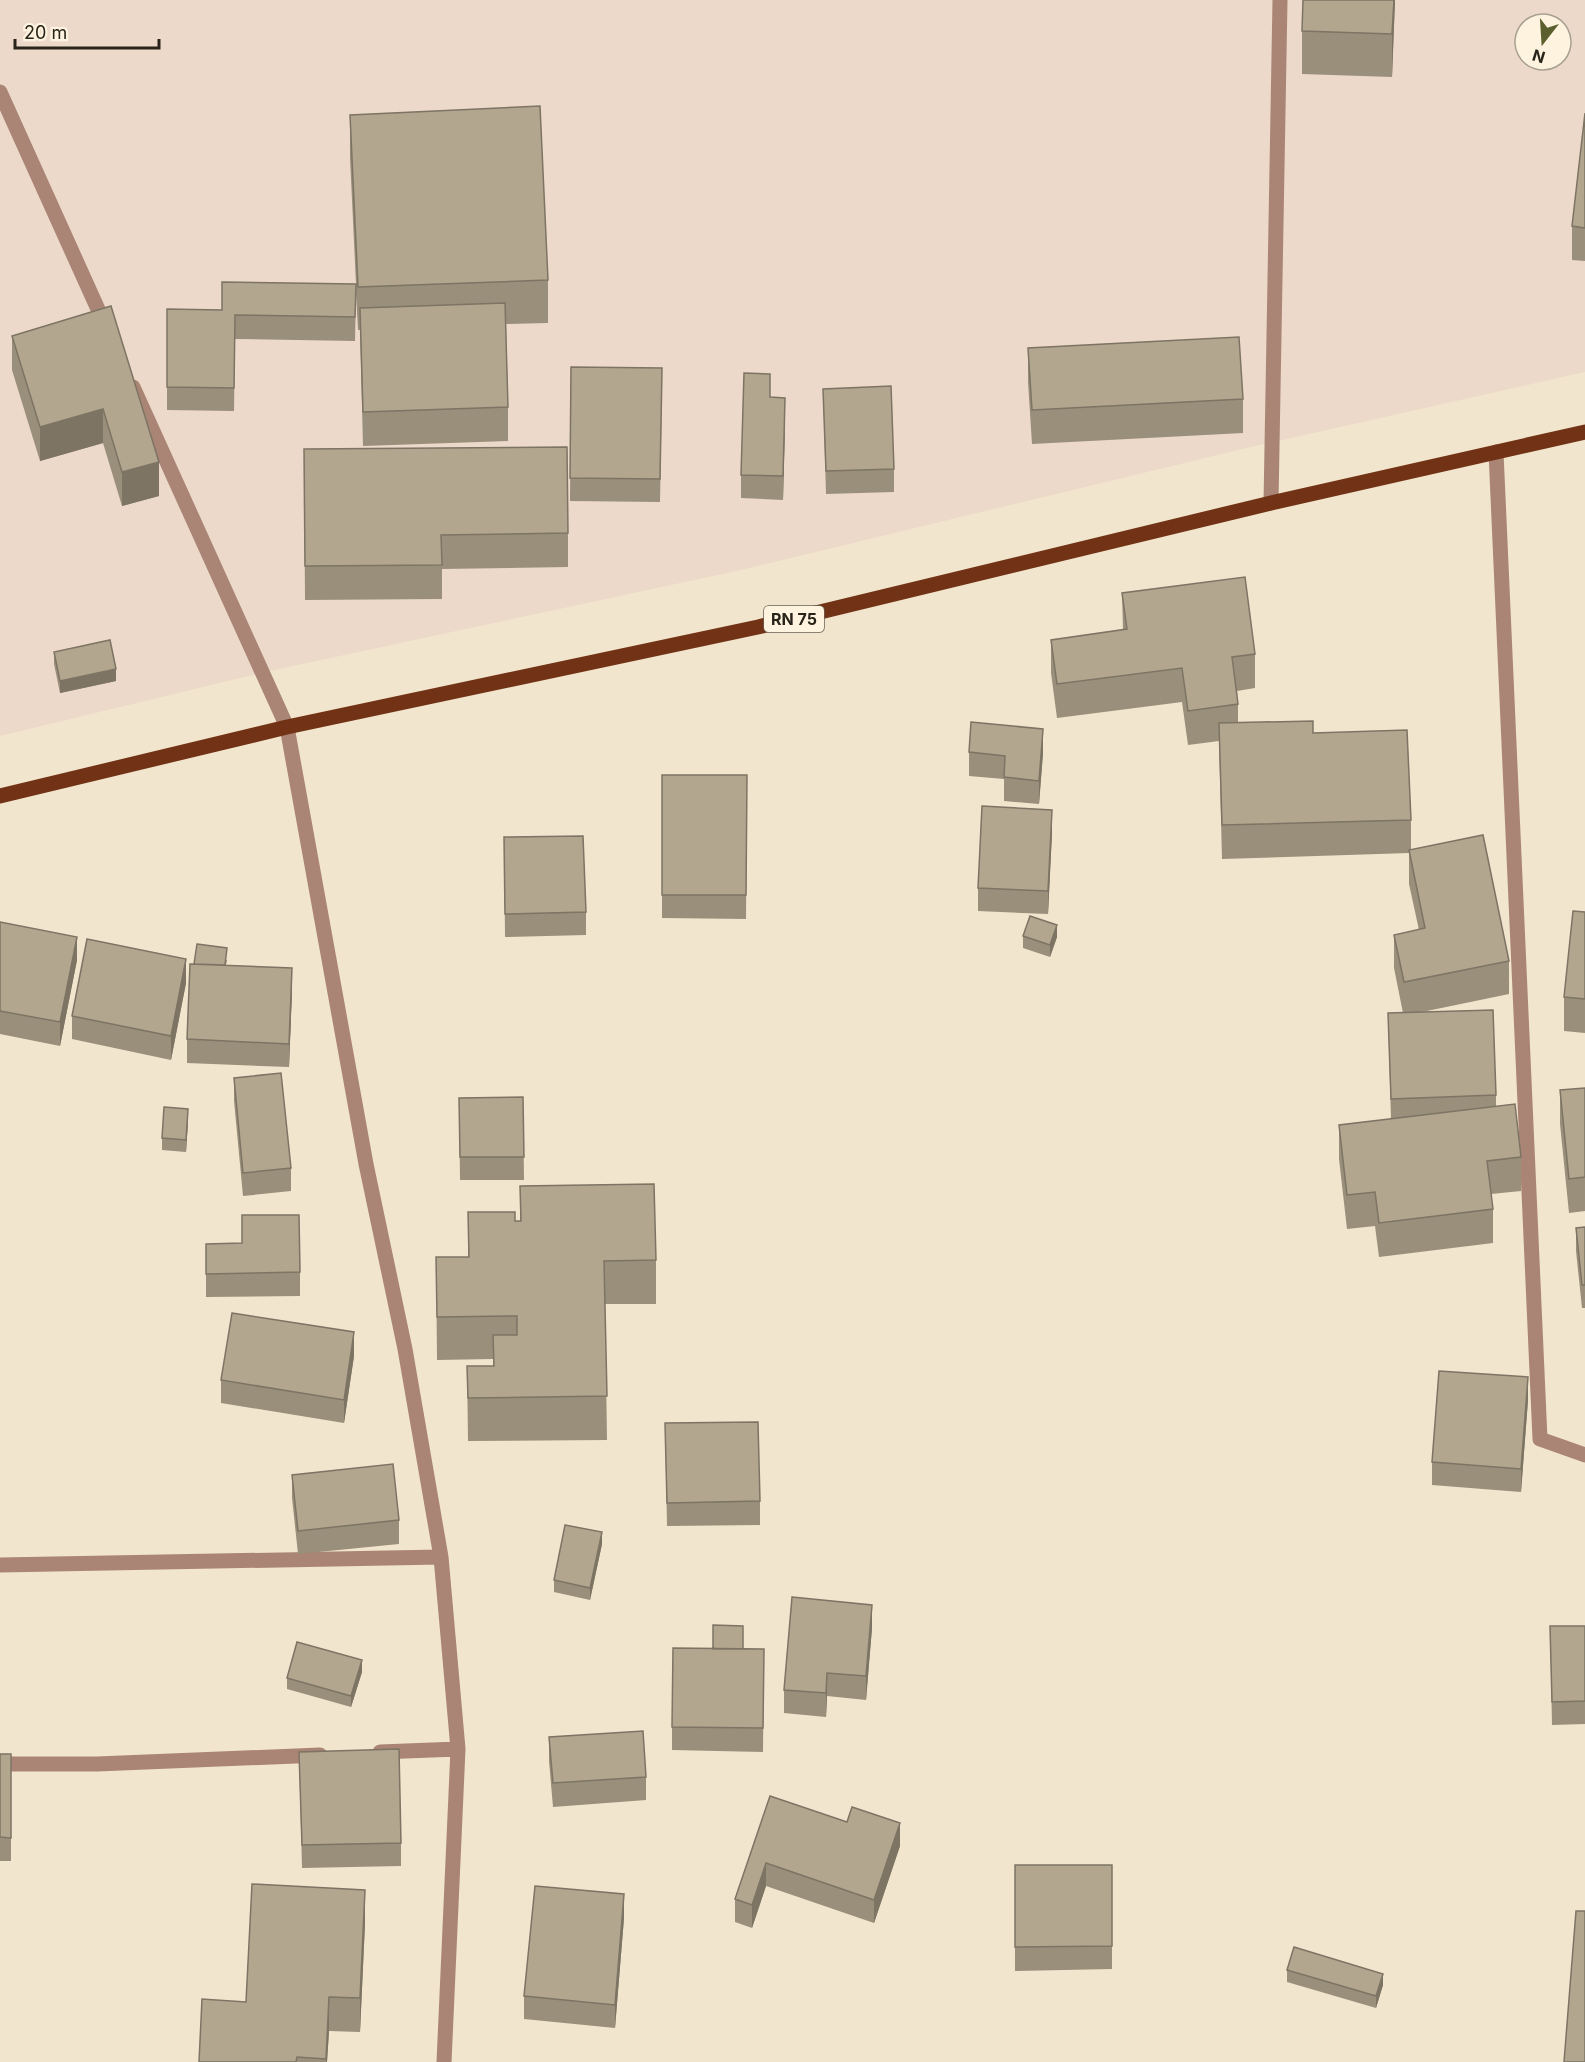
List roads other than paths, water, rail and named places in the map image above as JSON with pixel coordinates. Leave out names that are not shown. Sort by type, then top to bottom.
[{"type":"main road","name":"RN 75","points":[[0,796],[287,728],[758,627],[1271,503],[1585,432]]},
{"type":"street","points":[[1271,503],[1280,0]]},
{"type":"street","points":[[0,92],[112,339]]},
{"type":"street","points":[[127,372],[287,728],[366,1164],[405,1349],[441,1557],[458,1749],[444,2062]]},
{"type":"street","points":[[1496,452],[1540,1439],[1585,1455]]},
{"type":"street","points":[[0,1565],[441,1557]]},
{"type":"street","points":[[364,1753],[458,1749]]},
{"type":"street","points":[[0,1764],[97,1764],[329,1754]]}]
